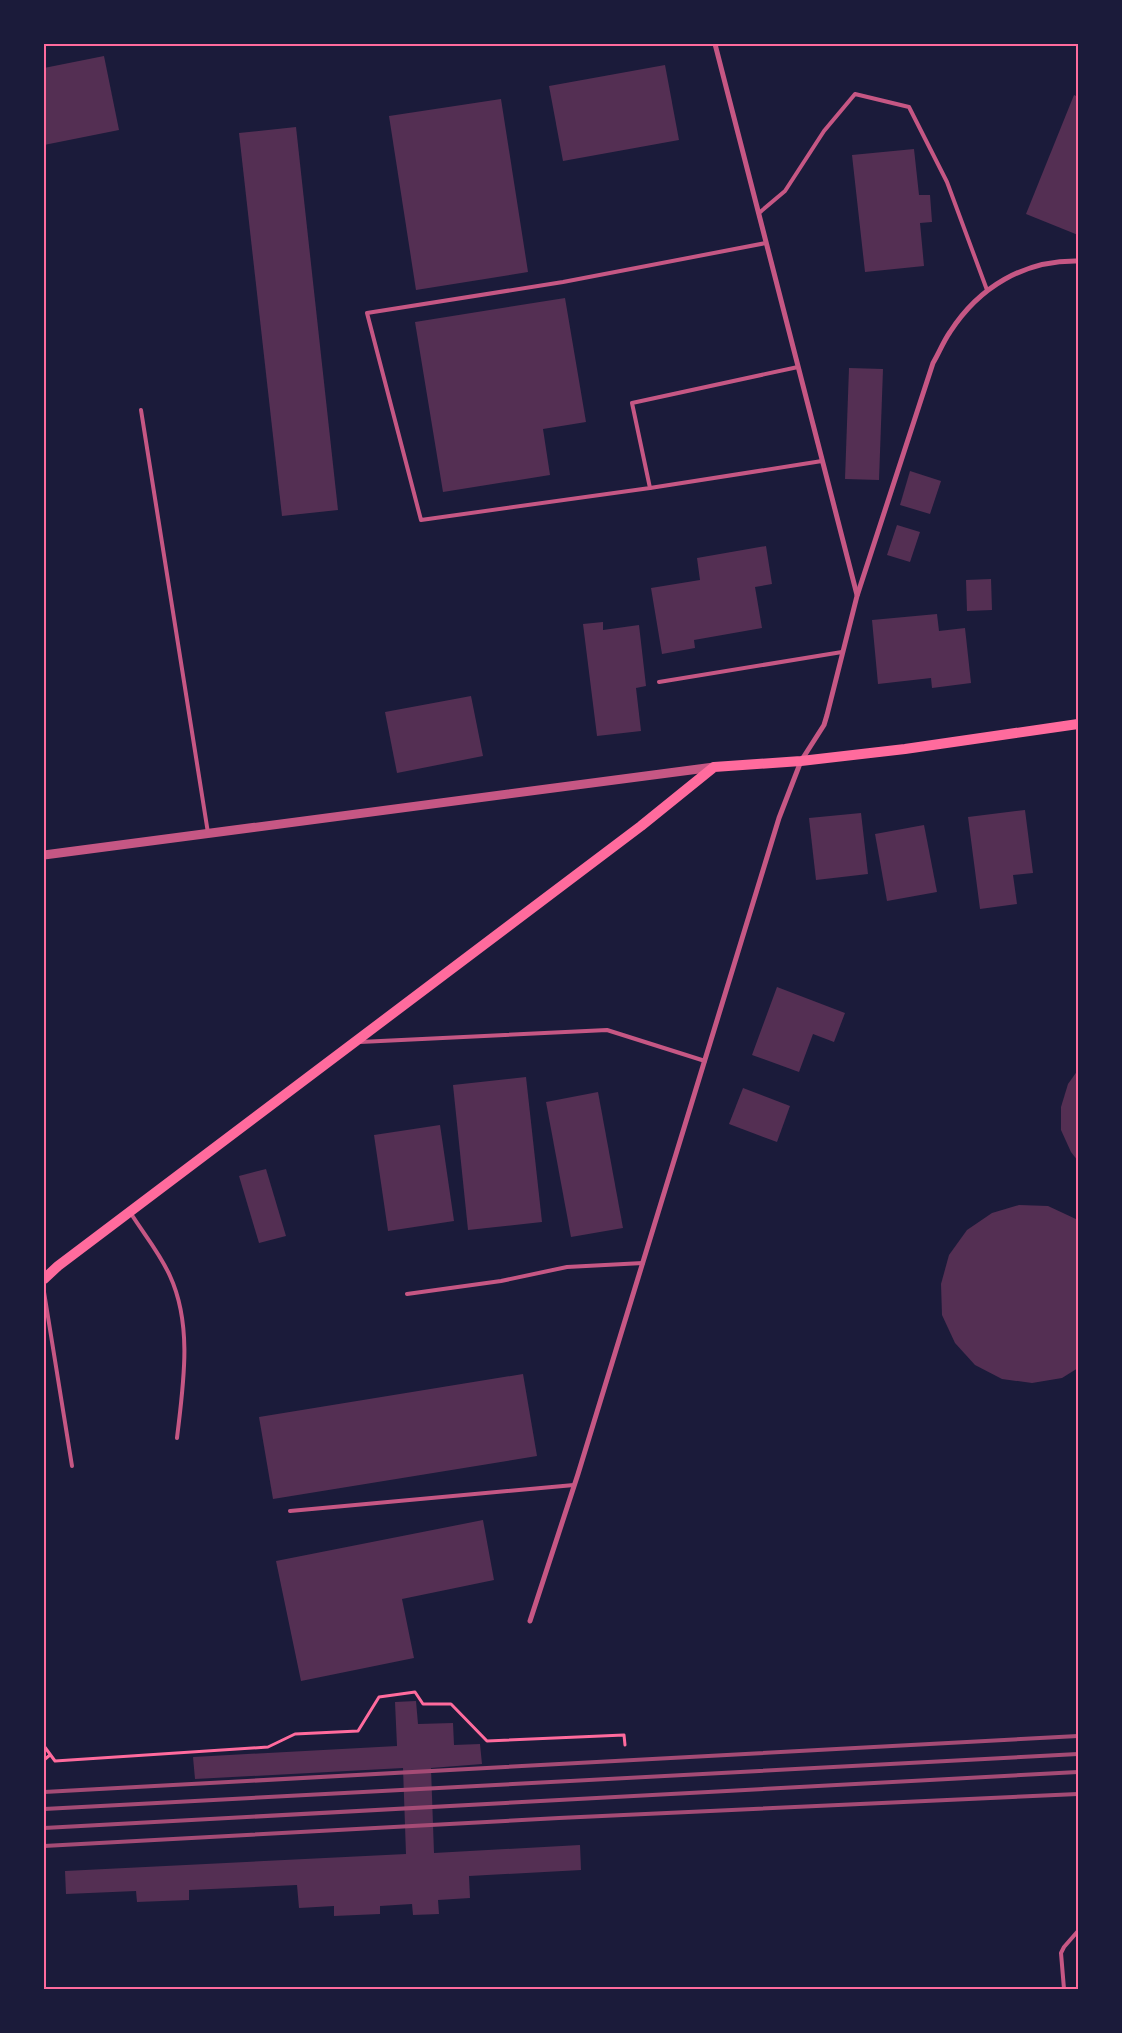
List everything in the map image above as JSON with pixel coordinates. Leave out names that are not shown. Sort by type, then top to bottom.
[{"type":"main road","points":[[44,1279],[641,826],[714,767],[801,761],[905,749],[1078,724]]},
{"type":"street","points":[[715,44],[857,596]]},
{"type":"street","points":[[530,1621],[574,1485],[780,818],[801,761],[824,724],[857,596],[934,363],[950,333],[974,301],[995,284],[1029,267],[1057,261],[1078,261]]},
{"type":"street","points":[[44,855],[714,767]]},
{"type":"lane","points":[[758,213],[785,191],[824,131],[855,94],[909,107],[947,182],[988,290]]},
{"type":"lane","points":[[766,243],[563,282],[367,313],[421,520],[650,488],[822,461]]},
{"type":"lane","points":[[650,488],[632,404],[798,367]]},
{"type":"lane","points":[[141,410],[208,833]]},
{"type":"lane","points":[[660,682],[842,652]]},
{"type":"lane","points":[[355,1042],[607,1030],[705,1062]]},
{"type":"lane","points":[[130,1212],[171,1277],[180,1304],[184,1337],[184,1379],[177,1438]]},
{"type":"lane","points":[[407,1294],[501,1280],[566,1267],[643,1263]]},
{"type":"lane","points":[[44,1292],[72,1466]]},
{"type":"lane","points":[[290,1511],[574,1485]]},
{"type":"lane","points":[[1064,1989],[1061,1953],[1078,1931]]},
{"type":"path","points":[[44,1746],[55,1761],[268,1746],[295,1734],[358,1731],[379,1697],[415,1692],[423,1704],[451,1704],[487,1741],[624,1735],[625,1745]]},
{"type":"path","points":[[44,1760],[50,1755]]},
{"type":"building","points":[[104,56],[119,130],[44,145],[44,68]]},
{"type":"building","points":[[665,65],[679,140],[563,161],[549,86]]},
{"type":"building","points":[[1074,95],[1078,97],[1078,235],[1026,214]]},
{"type":"building","points":[[501,99],[528,272],[416,290],[389,116]]},
{"type":"building","points":[[296,127],[338,510],[282,516],[239,133]]},
{"type":"building","points":[[914,149],[919,195],[930,195],[932,222],[920,223],[924,266],[865,272],[852,155]]},
{"type":"building","points":[[565,298],[586,422],[543,429],[550,475],[443,492],[415,322]]},
{"type":"building","points":[[849,368],[883,369],[879,480],[845,479]]},
{"type":"building","points":[[910,471],[941,481],[930,514],[900,505]]},
{"type":"building","points":[[897,525],[920,532],[910,562],[887,555]]},
{"type":"building","points":[[766,546],[772,584],[755,587],[762,628],[694,640],[695,648],[662,654],[651,588],[700,580],[697,558]]},
{"type":"building","points":[[991,579],[992,610],[967,611],[966,580]]},
{"type":"building","points":[[937,614],[939,631],[965,628],[971,683],[932,688],[931,678],[878,684],[872,620]]},
{"type":"building","points":[[603,622],[603,630],[639,625],[646,686],[636,688],[641,731],[597,736],[583,624]]},
{"type":"building","points":[[471,696],[483,756],[397,773],[385,712]]},
{"type":"building","points":[[1025,810],[1033,873],[1013,875],[1017,904],[980,909],[968,817]]},
{"type":"building","points":[[861,813],[868,874],[816,880],[809,818]]},
{"type":"building","points":[[924,825],[937,892],[887,901],[875,834]]},
{"type":"building","points":[[777,987],[845,1013],[834,1042],[813,1034],[799,1072],[752,1055]]},
{"type":"building","points":[[1078,1070],[1078,1161],[1071,1152],[1061,1130],[1061,1107],[1068,1084]]},
{"type":"building","points":[[526,1077],[542,1222],[468,1230],[453,1085]]},
{"type":"building","points":[[743,1088],[790,1106],[777,1142],[729,1124]]},
{"type":"building","points":[[598,1092],[623,1228],[571,1237],[546,1102]]},
{"type":"building","points":[[440,1125],[454,1221],[388,1231],[374,1135]]},
{"type":"building","points":[[266,1169],[286,1236],[259,1243],[239,1176]]},
{"type":"building","points":[[1019,1205],[1048,1206],[1078,1220],[1078,1368],[1062,1378],[1032,1383],[1002,1379],[975,1365],[955,1343],[942,1315],[941,1284],[949,1255],[967,1230],[992,1213]]},
{"type":"building","points":[[523,1374],[537,1456],[273,1499],[259,1417]]},
{"type":"building","points":[[483,1520],[494,1580],[402,1599],[414,1658],[301,1681],[276,1561]]},
{"type":"building","points":[[416,1701],[418,1724],[453,1723],[454,1745],[480,1744],[482,1764],[431,1768],[434,1853],[580,1845],[581,1870],[469,1876],[470,1898],[438,1900],[439,1914],[413,1915],[412,1904],[380,1906],[380,1914],[334,1916],[334,1906],[299,1908],[297,1885],[189,1890],[189,1900],[137,1902],[136,1891],[66,1894],[65,1871],[406,1854],[403,1768],[195,1779],[193,1757],[397,1746],[395,1702]]},
{"type":"railway","points":[[44,1792],[1078,1736]]},
{"type":"railway","points":[[44,1809],[1078,1754]]},
{"type":"railway","points":[[44,1828],[1078,1772]]},
{"type":"railway","points":[[44,1846],[559,1818],[1078,1794]]}]
